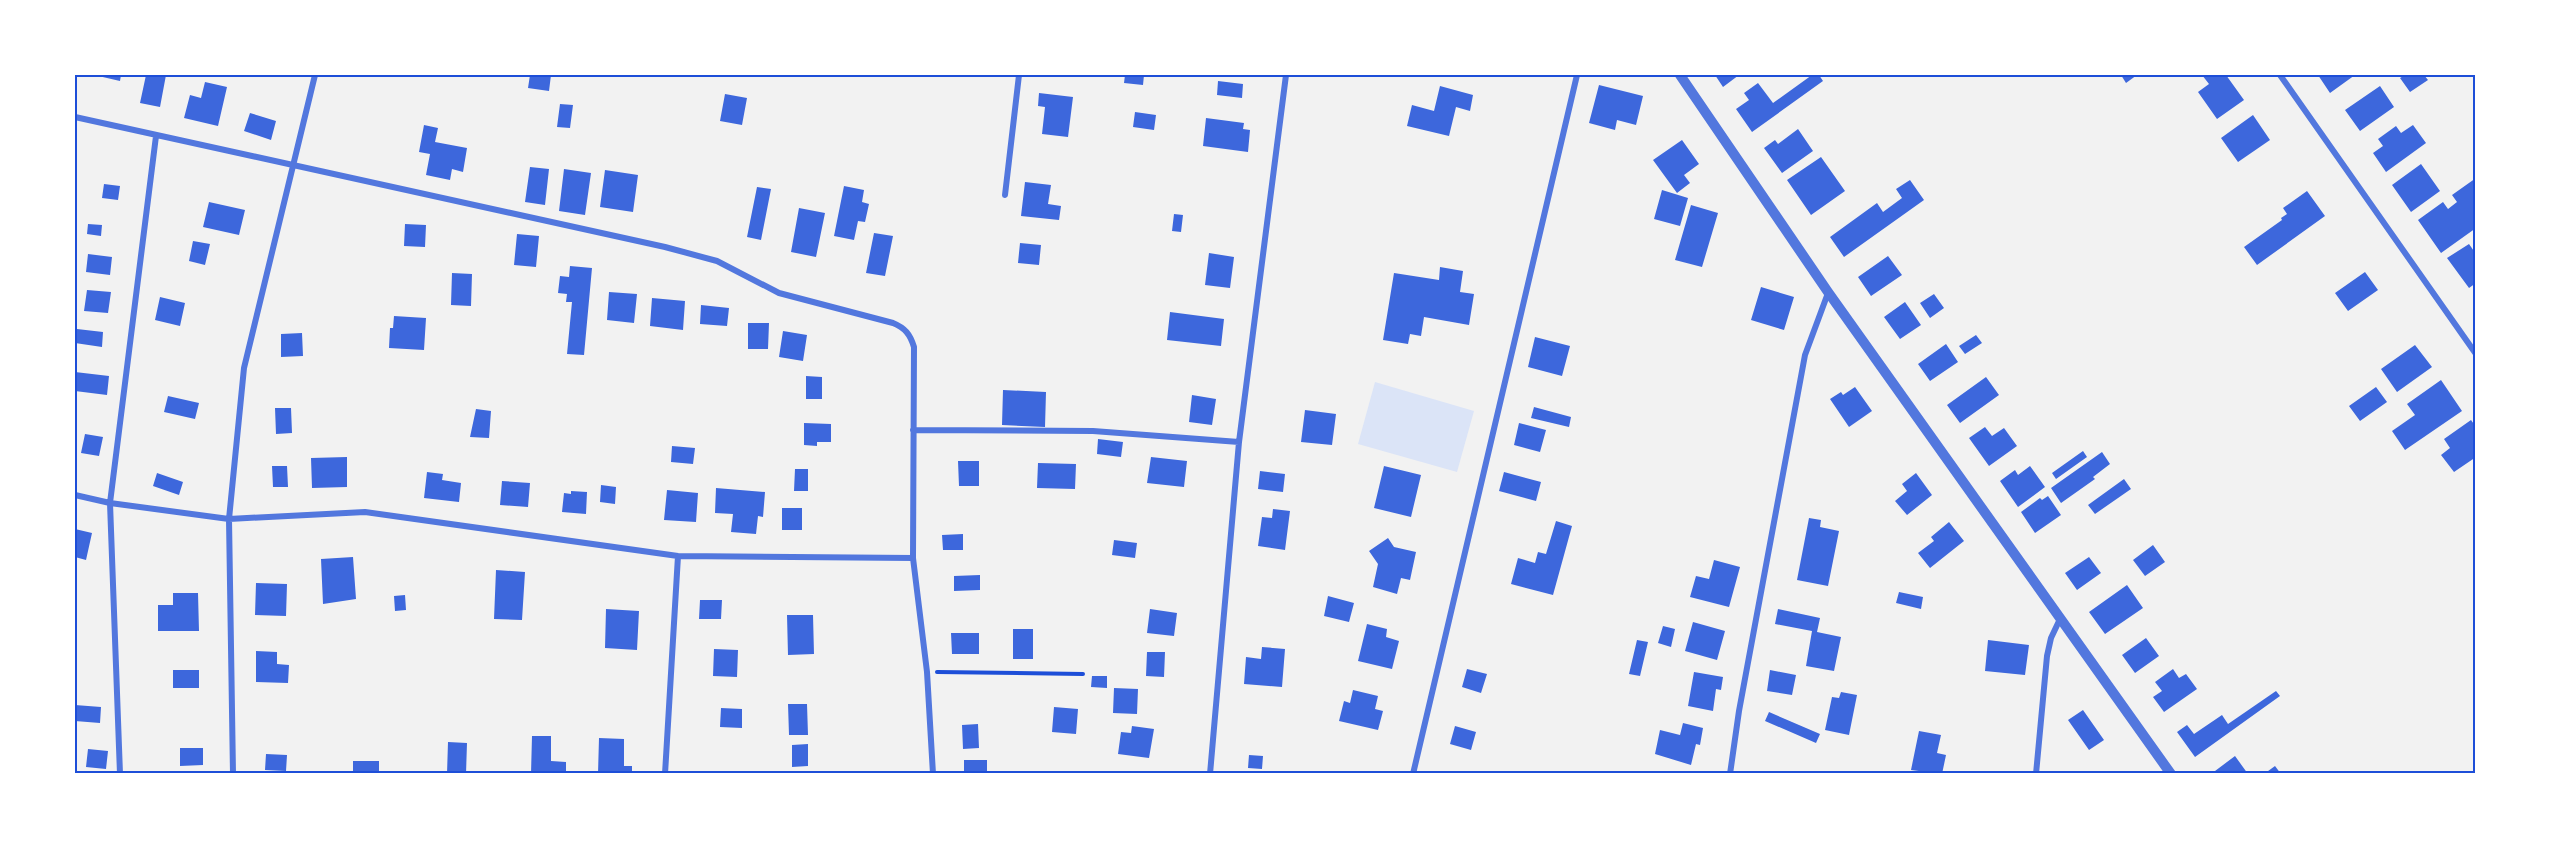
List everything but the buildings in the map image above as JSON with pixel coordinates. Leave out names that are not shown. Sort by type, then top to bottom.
[{"type":"street","points":[[233,774],[229,519],[244,368],[315,75]]},
{"type":"street","points":[[1005,195],[1019,75]]},
{"type":"street","points":[[1210,774],[1239,442],[1261,255],[1286,75]]},
{"type":"street","points":[[1413,774],[1577,75]]},
{"type":"street","points":[[1680,75],[1828,292],[2171,774]]},
{"type":"street","points":[[2280,75],[2476,354]]},
{"type":"street","points":[[75,117],[717,261],[779,293],[893,322],[903,327],[914,347],[913,558],[927,672],[933,774]]},
{"type":"street","points":[[120,774],[110,503],[156,136]]},
{"type":"street","points":[[1730,774],[1739,711],[1805,355],[1828,292]]},
{"type":"street","points":[[914,430],[1093,431],[1239,442]]},
{"type":"street","points":[[75,495],[110,503],[229,519],[365,513],[678,556],[913,558]]},
{"type":"street","points":[[665,774],[678,556]]},
{"type":"street","points":[[2036,774],[2047,656],[2051,638],[2060,619]]},
{"type":"path","points":[[927,672],[1083,674]]},
{"type":"shaded area","points":[[1375,382],[1474,411],[1457,472],[1358,444]]}]
